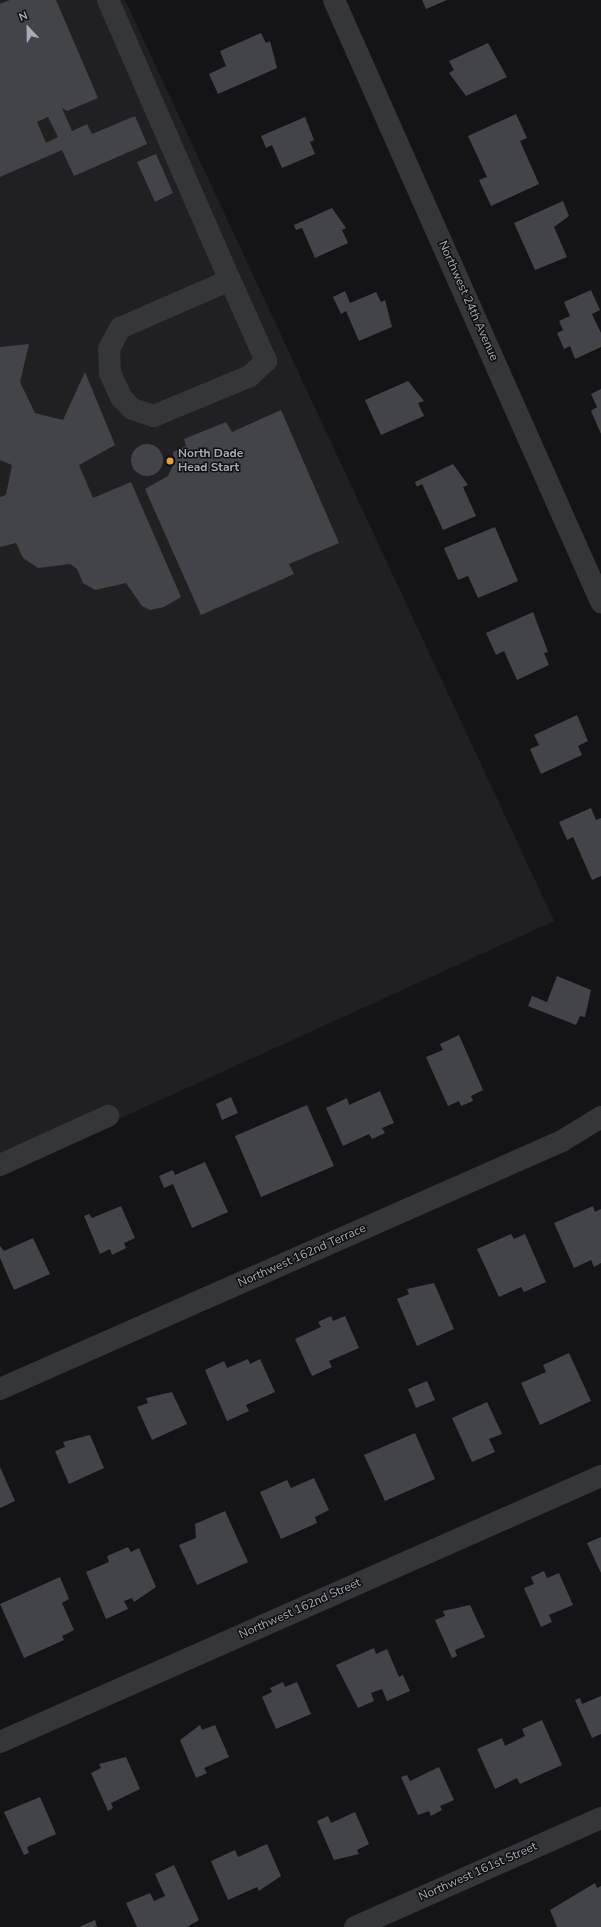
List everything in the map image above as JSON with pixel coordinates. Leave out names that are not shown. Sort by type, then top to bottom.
[{"type":"street","points":[[108,0],[266,361],[250,376],[154,416],[132,409],[120,397],[110,373],[109,349],[120,328],[230,280]]},
{"type":"street","name":"Northwest 24th Avenue","points":[[334,0],[601,602]]},
{"type":"street","points":[[0,1166],[108,1116]]},
{"type":"street","name":"Northwest 162nd Terrace","points":[[0,1389],[562,1141],[601,1117]]},
{"type":"street","name":"Northwest 162nd Street","points":[[0,1742],[601,1476]]},
{"type":"street","name":"Northwest 161st Street","points":[[355,1927],[601,1818]]},
{"type":"shaded area","name":"North Dade Head Start","points":[[0,0],[125,0],[554,921],[0,1173]]},
{"type":"building","points":[[10,0],[56,0],[98,98],[67,111],[62,108],[72,131],[87,124],[92,134],[135,116],[147,144],[74,176],[62,150],[0,177],[0,4]],"holes":[[[48,117],[58,137],[46,143],[37,122]]]},
{"type":"building","points":[[422,0],[447,0],[426,9]]},
{"type":"building","points":[[261,33],[266,43],[270,41],[277,68],[218,94],[209,74],[226,66],[220,51]]},
{"type":"building","points":[[488,43],[507,77],[466,96],[449,73],[454,70],[449,61]]},
{"type":"building","points":[[516,114],[527,138],[520,141],[539,184],[491,206],[479,180],[487,177],[468,136]]},
{"type":"building","points":[[305,117],[314,140],[310,142],[315,154],[282,168],[272,145],[266,148],[261,136]]},
{"type":"building","points":[[156,154],[173,193],[155,202],[137,162]]},
{"type":"building","points":[[563,201],[569,216],[554,227],[567,257],[535,270],[514,223]]},
{"type":"building","points":[[332,208],[346,228],[342,230],[348,243],[315,258],[302,228],[296,230],[294,225]]},
{"type":"building","points":[[591,290],[600,310],[592,314],[601,333],[601,347],[575,359],[570,346],[564,349],[557,333],[563,330],[559,321],[570,316],[564,302]]},
{"type":"building","points":[[345,291],[350,303],[376,292],[381,302],[385,300],[392,327],[359,341],[346,311],[341,314],[333,297]]},
{"type":"building","points":[[29,344],[20,382],[35,413],[63,420],[85,372],[115,445],[79,465],[93,498],[131,482],[181,597],[164,607],[150,610],[142,606],[126,583],[95,590],[83,583],[77,569],[70,564],[38,568],[23,558],[16,543],[0,547],[0,497],[6,495],[12,465],[0,460],[0,347]]},
{"type":"building","points":[[408,381],[424,401],[418,403],[424,416],[381,435],[365,400]]},
{"type":"building","points":[[601,389],[601,434],[591,411],[597,407],[591,394]]},
{"type":"building","points":[[281,410],[339,543],[289,564],[294,574],[201,615],[145,489],[168,476],[174,463],[173,452],[186,446],[184,439],[226,422],[232,432]]},
{"type":"building","points":[[147,444],[156,447],[160,451],[163,460],[160,469],[156,473],[147,476],[138,473],[134,469],[131,460],[134,451],[138,447]]},
{"type":"building","points":[[453,464],[468,485],[463,487],[476,516],[443,530],[422,484],[417,487],[415,482]]},
{"type":"building","points":[[495,527],[518,581],[478,598],[468,576],[458,580],[444,548]]},
{"type":"building","points":[[533,612],[548,652],[544,653],[549,665],[517,680],[504,651],[496,655],[486,633]]},
{"type":"building","points":[[577,715],[588,741],[578,746],[582,755],[541,774],[530,749],[539,745],[534,735]]},
{"type":"building","points":[[591,808],[596,820],[601,818],[601,876],[592,880],[573,837],[567,840],[559,822]]},
{"type":"building","points":[[557,976],[591,990],[585,1017],[580,1016],[576,1025],[528,1006],[532,996],[547,1002]]},
{"type":"building","points":[[459,1035],[483,1090],[471,1096],[473,1101],[461,1106],[459,1101],[448,1106],[426,1057],[443,1050],[440,1044]]},
{"type":"building","points":[[380,1091],[394,1123],[382,1128],[385,1133],[372,1139],[369,1134],[343,1146],[326,1108],[347,1098],[349,1105]]},
{"type":"building","points":[[231,1097],[238,1113],[222,1120],[216,1104]]},
{"type":"building","points":[[307,1105],[334,1166],[261,1197],[235,1136]]},
{"type":"building","points":[[205,1162],[228,1212],[192,1228],[173,1184],[164,1188],[159,1176],[173,1170],[175,1175]]},
{"type":"building","points":[[121,1206],[135,1238],[124,1243],[126,1248],[112,1255],[110,1249],[100,1254],[84,1216],[89,1214],[92,1218]]},
{"type":"building","points":[[593,1206],[595,1212],[601,1209],[601,1263],[594,1267],[591,1260],[574,1268],[554,1223]]},
{"type":"building","points":[[511,1234],[514,1239],[525,1234],[546,1282],[524,1292],[521,1287],[499,1297],[477,1249]]},
{"type":"building","points":[[33,1238],[50,1274],[14,1290],[0,1258],[0,1246],[4,1251]]},
{"type":"building","points":[[434,1283],[454,1329],[417,1346],[397,1299],[409,1294],[407,1289]]},
{"type":"building","points":[[331,1316],[333,1321],[345,1316],[359,1348],[329,1361],[332,1367],[312,1376],[295,1339],[321,1327],[318,1322]]},
{"type":"building","points":[[569,1353],[591,1401],[540,1425],[521,1383],[546,1372],[543,1365]]},
{"type":"building","points":[[248,1359],[250,1364],[260,1359],[275,1392],[246,1405],[249,1411],[227,1421],[205,1370],[224,1361],[227,1368]]},
{"type":"building","points":[[427,1381],[435,1400],[416,1408],[408,1389]]},
{"type":"building","points":[[172,1392],[187,1424],[152,1440],[137,1407],[148,1403],[146,1398]]},
{"type":"building","points":[[487,1402],[502,1434],[489,1439],[495,1452],[472,1462],[452,1418]]},
{"type":"building","points":[[415,1433],[435,1479],[385,1501],[364,1455]]},
{"type":"building","points":[[90,1435],[104,1468],[69,1484],[55,1451],[65,1447],[63,1442]]},
{"type":"building","points":[[0,1467],[15,1501],[0,1508]]},
{"type":"building","points":[[314,1478],[329,1510],[315,1517],[317,1523],[281,1539],[260,1492],[287,1480],[291,1488]]},
{"type":"building","points":[[225,1511],[248,1562],[197,1585],[179,1545],[196,1538],[195,1524]]},
{"type":"building","points":[[601,1537],[601,1573],[587,1543]]},
{"type":"building","points":[[128,1547],[131,1552],[139,1548],[156,1587],[134,1602],[132,1598],[124,1601],[128,1609],[106,1619],[86,1572],[109,1562],[107,1556]]},
{"type":"building","points":[[544,1571],[547,1578],[559,1573],[573,1605],[549,1615],[552,1622],[541,1627],[524,1588],[534,1584],[531,1577]]},
{"type":"building","points":[[60,1577],[69,1599],[62,1603],[74,1630],[62,1636],[64,1640],[24,1658],[0,1604]]},
{"type":"building","points":[[470,1605],[485,1637],[455,1650],[457,1656],[452,1658],[435,1620],[445,1616],[443,1611]]},
{"type":"building","points":[[374,1648],[376,1654],[387,1649],[399,1677],[403,1675],[410,1691],[387,1701],[382,1689],[371,1693],[374,1701],[358,1708],[336,1665]]},
{"type":"building","points":[[283,1682],[285,1687],[297,1682],[311,1714],[276,1729],[262,1697],[272,1692],[270,1688]]},
{"type":"building","points":[[601,1696],[601,1734],[592,1738],[575,1700],[580,1698],[582,1704]]},
{"type":"building","points":[[542,1720],[562,1765],[520,1784],[517,1778],[495,1789],[477,1749],[502,1738],[505,1746],[525,1736],[522,1729]]},
{"type":"building","points":[[200,1725],[202,1730],[215,1725],[229,1757],[204,1768],[207,1773],[196,1778],[180,1740]]},
{"type":"building","points":[[126,1757],[140,1789],[111,1803],[113,1808],[108,1811],[91,1773],[101,1768],[99,1764]]},
{"type":"building","points":[[439,1767],[454,1800],[440,1806],[442,1810],[431,1816],[429,1811],[418,1815],[401,1777],[407,1775],[410,1781]]},
{"type":"building","points":[[40,1797],[56,1834],[27,1847],[29,1853],[24,1855],[4,1812]]},
{"type":"building","points":[[355,1812],[369,1844],[357,1850],[359,1854],[334,1860],[317,1821],[328,1816],[331,1823]]},
{"type":"building","points":[[267,1844],[281,1876],[259,1891],[257,1887],[228,1900],[211,1861],[235,1850],[238,1857]]},
{"type":"building","points":[[174,1865],[199,1920],[187,1927],[137,1927],[126,1903],[150,1893],[154,1901],[165,1896],[155,1874]]},
{"type":"building","points":[[595,1883],[597,1888],[601,1886],[601,1927],[557,1927],[550,1910]]},
{"type":"building","points":[[95,1920],[97,1927],[79,1927]]},
{"type":"place","name":"North Dade Head Start","points":[[170,461]]}]
